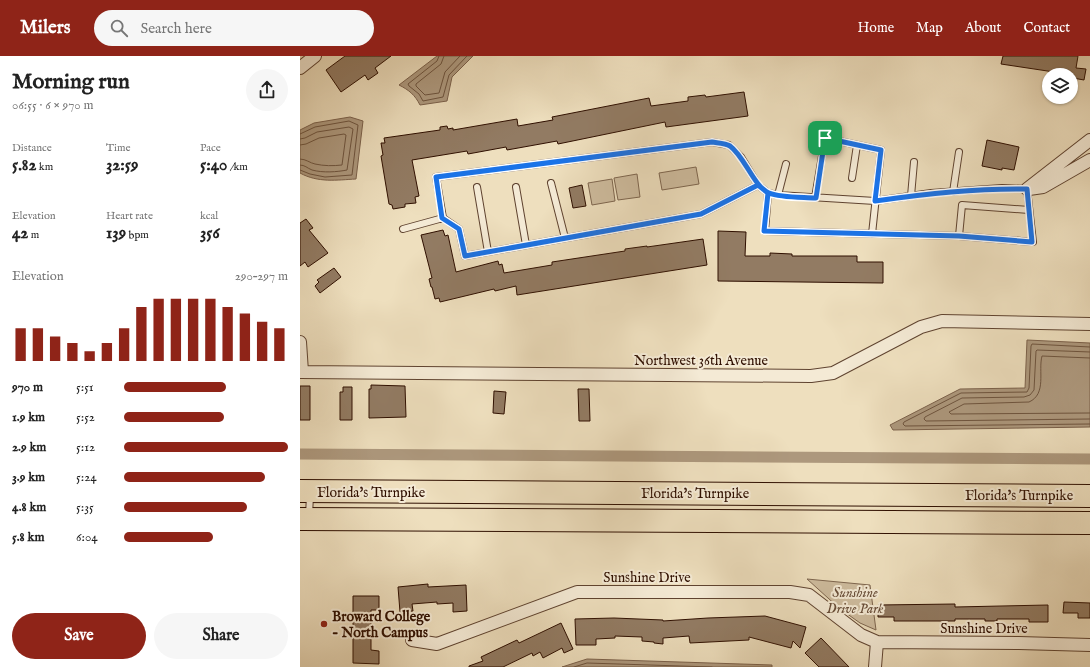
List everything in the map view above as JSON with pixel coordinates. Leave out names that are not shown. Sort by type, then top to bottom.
[{"type":"highway","name":"Florida's Turnpike","points":[[305,491],[1090,496]]},
{"type":"highway","name":"Florida's Turnpike","points":[[304,519],[1090,523]]},
{"type":"street","points":[[300,68],[315,56]]},
{"type":"street","points":[[1027,189],[1086,143],[1090,157]]},
{"type":"street","points":[[1027,189],[1032,190],[1043,187],[1090,160]]},
{"type":"street","name":"Northwest 36th Avenue","points":[[301,372],[811,376],[833,373],[921,327],[942,321],[1090,324]]},
{"type":"street","points":[[300,342],[301,372]]},
{"type":"street","name":"Sunshine Drive","points":[[412,640],[436,644],[577,592],[790,592],[809,595],[861,636],[877,642],[1019,642],[1090,645]]},
{"type":"street","points":[[875,667],[877,642]]},
{"type":"lane","points":[[816,198],[825,138],[881,150],[872,234]]},
{"type":"lane","points":[[442,218],[436,177],[712,142],[729,145],[741,157],[758,185],[768,193],[778,195],[875,201],[911,196],[1002,188],[1027,189],[1032,242],[959,236],[764,231],[768,193]]},
{"type":"lane","points":[[852,178],[857,145]]},
{"type":"lane","points":[[953,192],[959,152]]},
{"type":"lane","points":[[911,196],[914,162]]},
{"type":"lane","points":[[778,195],[786,164]]},
{"type":"lane","points":[[551,183],[565,238]]},
{"type":"lane","points":[[403,229],[442,218],[459,229],[465,256],[701,214],[758,185]]},
{"type":"lane","points":[[478,187],[488,252]]},
{"type":"lane","points":[[516,187],[526,245]]},
{"type":"lane","points":[[959,236],[962,205],[1029,210]]},
{"type":"lane","points":[[304,519],[305,491]]},
{"type":"green space","points":[[696,167],[699,184],[662,190],[659,173]]},
{"type":"green space","points":[[637,174],[640,197],[618,200],[614,178]]},
{"type":"green space","points":[[612,179],[615,201],[592,205],[588,183]]},
{"type":"green space","name":"Sunshine Drive Park","points":[[807,579],[870,585],[876,630],[860,623],[839,608]]},
{"type":"water","points":[[437,56],[473,56],[452,77],[447,101],[420,105],[411,93],[399,85]]},
{"type":"water","points":[[350,117],[363,121],[356,179],[321,180],[300,173],[300,130],[314,123]]},
{"type":"water","points":[[1027,340],[1090,343],[1090,427],[893,430],[890,425],[960,389],[1025,388]]},
{"type":"water","points":[[587,659],[772,665],[772,667],[562,667]]},
{"type":"building","points":[[345,56],[391,56],[375,68],[378,73],[368,80],[365,75],[341,92],[326,70]]},
{"type":"building","points":[[1003,56],[1078,56],[1076,68],[1042,68],[1042,70],[1001,64]]},
{"type":"building","points":[[1078,68],[1086,69],[1084,80],[1078,79]]},
{"type":"building","points":[[744,92],[748,116],[666,127],[665,122],[558,144],[557,141],[507,150],[506,147],[468,154],[467,151],[412,160],[419,196],[415,197],[416,203],[405,204],[405,207],[393,209],[392,205],[389,204],[381,156],[383,155],[381,143],[385,143],[384,138],[440,130],[440,127],[447,126],[448,129],[453,128],[453,130],[517,119],[518,126],[553,120],[552,117],[649,98],[651,106],[688,101],[688,97],[705,95],[706,97]]},
{"type":"building","points":[[987,140],[1019,147],[1014,170],[1002,168],[1002,170],[982,166]]},
{"type":"building","points":[[582,185],[586,206],[573,208],[569,188]]},
{"type":"building","points":[[306,219],[313,228],[309,230],[328,253],[308,267],[305,262],[300,266],[300,223]]},
{"type":"building","points":[[443,230],[445,236],[448,235],[456,272],[498,261],[499,265],[502,264],[504,273],[552,265],[552,262],[625,251],[625,249],[703,239],[707,265],[517,295],[516,286],[495,291],[494,289],[440,302],[439,298],[435,299],[431,287],[429,279],[432,278],[421,235]]},
{"type":"building","points":[[718,231],[746,232],[745,256],[770,256],[770,253],[792,254],[792,256],[857,256],[857,262],[883,262],[883,283],[718,281]]},
{"type":"building","points":[[334,268],[341,277],[320,293],[315,286],[319,282],[317,280]]},
{"type":"building","points":[[371,385],[405,386],[406,417],[369,418],[369,389],[371,389]]},
{"type":"building","points":[[300,386],[310,386],[310,420],[300,420]]},
{"type":"building","points":[[343,387],[352,387],[352,420],[340,420],[340,392],[343,392]]},
{"type":"building","points":[[578,389],[589,389],[590,421],[579,421]]},
{"type":"building","points":[[494,391],[506,392],[504,414],[493,413]]},
{"type":"building","points":[[428,584],[428,587],[466,585],[467,611],[453,612],[453,603],[437,604],[437,602],[412,604],[413,611],[400,612],[398,587]]},
{"type":"building","points":[[353,596],[379,596],[379,610],[371,610],[371,650],[379,651],[379,664],[353,663]]},
{"type":"building","points":[[1064,602],[1090,603],[1090,618],[1078,618],[1078,613],[1063,613]]},
{"type":"building","points":[[955,604],[955,607],[1048,605],[1048,622],[1029,622],[1029,619],[997,619],[997,621],[985,621],[985,619],[955,619],[955,621],[894,621],[894,617],[878,617],[878,605]]},
{"type":"building","points":[[765,616],[806,627],[800,648],[793,641],[791,648],[749,637],[749,640],[690,643],[689,636],[663,638],[663,644],[642,641],[642,637],[615,636],[615,638],[596,639],[596,645],[576,645],[575,619],[614,618],[663,621]]},
{"type":"building","points":[[561,623],[573,649],[564,653],[562,648],[543,658],[540,652],[533,656],[532,653],[503,667],[469,667],[483,661],[481,657],[517,640],[519,643]]},
{"type":"building","points":[[821,638],[849,667],[819,667],[805,653]]},
{"type":"waterway","points":[[300,454],[1090,459]]},
{"type":"place","name":"Broward College - North Campus","points":[[324,624]]},
{"type":"route","points":[[825,138],[816,198],[768,193],[758,185],[741,157],[729,145],[712,142],[436,177],[442,218],[459,229],[465,256],[701,214],[758,185],[768,193],[764,231],[959,236],[1032,242],[1027,189],[1002,188],[931,193],[875,201],[881,150],[825,138]]}]
